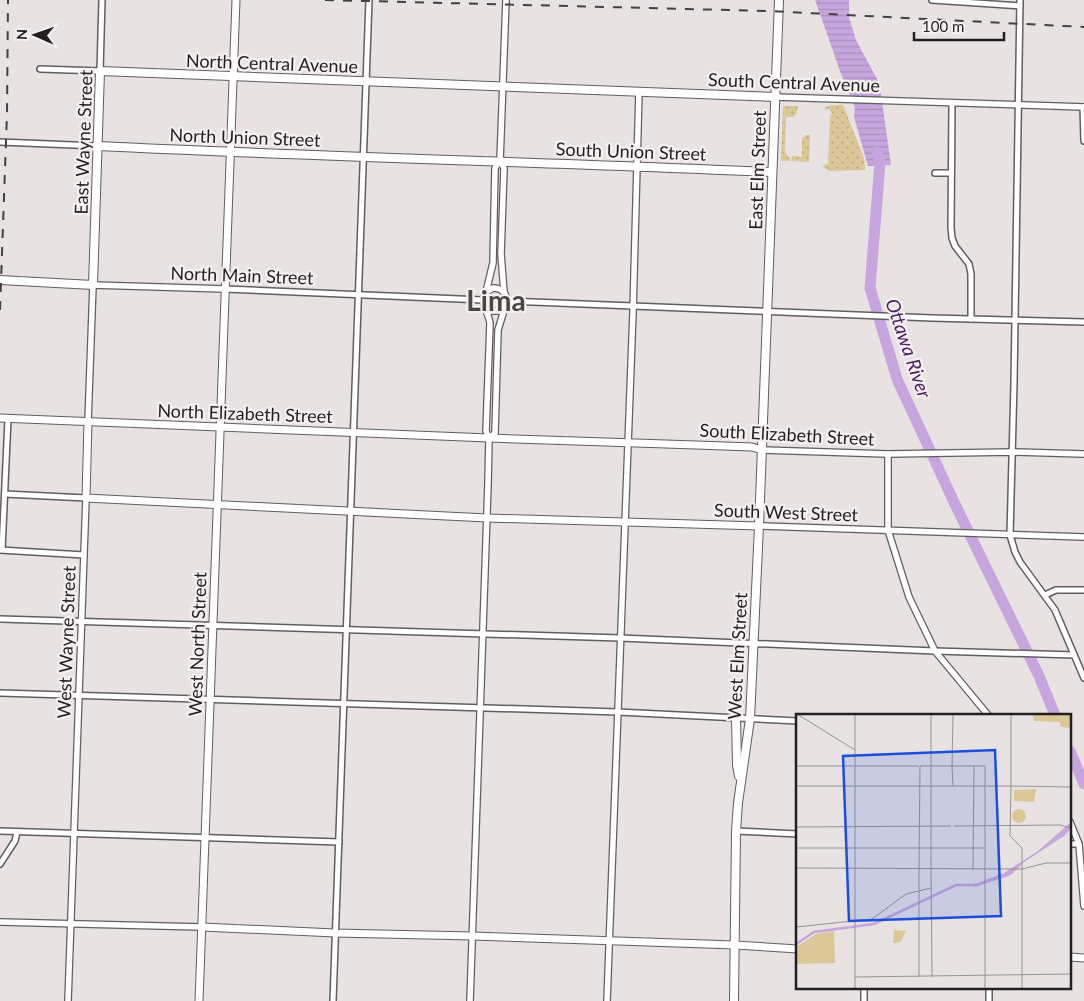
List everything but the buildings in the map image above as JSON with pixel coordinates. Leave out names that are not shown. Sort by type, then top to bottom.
[{"type":"main road","name":"West North Street","points":[[199,1001],[236,0]]},
{"type":"main road","name":"East Elm Street","points":[[767,311],[779,0]]},
{"type":"main road","name":"North Central Avenue","points":[[100,71],[503,86]]},
{"type":"main road","name":"East Wayne Street","points":[[93,285],[100,71]]},
{"type":"main road","name":"South Central Avenue","points":[[503,86],[775,97]]},
{"type":"main road","name":"North Union Street","points":[[98,146],[488,161]]},
{"type":"main road","name":"South Union Street","points":[[488,161],[772,172]]},
{"type":"main road","name":"North Main Street","points":[[0,280],[93,285]]},
{"type":"main road","name":"West Elm Street","points":[[734,1001],[736,831],[750,719],[767,311]]},
{"type":"main road","name":"North Elizabeth Street","points":[[4,419],[489,438]]},
{"type":"main road","name":"West Wayne Street","points":[[86,498],[88,422]]},
{"type":"main road","name":"South Elizabeth Street","points":[[489,438],[743,447],[762,450]]},
{"type":"main road","name":"South West Street","points":[[86,498],[487,518],[759,526]]},
{"type":"main road","points":[[736,718],[737,765],[741,782]]},
{"type":"main road","points":[[202,927],[335,933],[736,945],[796,949]]},
{"type":"street","name":"East Wayne Street","points":[[100,71],[102,0]]},
{"type":"street","points":[[333,1001],[369,0]]},
{"type":"street","points":[[470,1001],[489,438],[486,431],[490,323],[484,303],[493,263],[496,168],[500,161],[506,0]]},
{"type":"street","points":[[932,0],[1020,3],[1016,320],[1010,534],[1020,562],[1055,610],[1084,678]]},
{"type":"street","name":"North Central Avenue","points":[[40,69],[100,71]]},
{"type":"street","points":[[607,1001],[634,305],[639,92]]},
{"type":"street","name":"South Central Avenue","points":[[775,97],[1084,107]]},
{"type":"street","points":[[952,103],[952,238],[955,246],[969,264],[971,274],[970,319]]},
{"type":"street","points":[[1084,107],[1084,141]]},
{"type":"street","name":"North Union Street","points":[[0,142],[98,146]]},
{"type":"street","points":[[489,438],[495,433],[498,330],[506,303],[501,254],[504,168],[500,161]]},
{"type":"street","points":[[935,173],[951,173]]},
{"type":"street","name":"North Main Street","points":[[93,285],[358,295],[484,303]]},
{"type":"street","name":"West Wayne Street","points":[[88,422],[93,285]]},
{"type":"street","points":[[486,292],[489,289],[497,288],[504,292]]},
{"type":"street","points":[[484,303],[490,311],[495,312],[499,311],[506,303],[634,305],[1084,322]]},
{"type":"street","points":[[4,419],[5,494],[1,550],[84,555]]},
{"type":"street","name":"South Elizabeth Street","points":[[762,450],[888,454],[1013,452],[1084,454]]},
{"type":"street","points":[[888,454],[888,530],[909,597],[935,651],[987,714]]},
{"type":"street","points":[[5,494],[86,498]]},
{"type":"street","name":"West Wayne Street","points":[[68,1001],[86,498]]},
{"type":"street","name":"South West Street","points":[[759,526],[1084,537]]},
{"type":"street","points":[[1045,595],[1056,590],[1084,590]]},
{"type":"street","points":[[0,619],[620,638],[1074,655]]},
{"type":"street","points":[[0,693],[618,712],[796,721]]},
{"type":"street","points":[[1072,827],[1079,844],[1084,906]]},
{"type":"street","points":[[0,831],[339,842]]},
{"type":"street","points":[[736,831],[796,834]]},
{"type":"street","points":[[0,864],[14,841],[17,832]]},
{"type":"street","points":[[1072,844],[1079,844]]},
{"type":"street","points":[[0,922],[202,927]]},
{"type":"street","points":[[864,988],[864,1001]]},
{"type":"street","points":[[989,1001],[990,988]]},
{"type":"shaded area","points":[[815,0],[849,0],[849,17],[856,40],[877,79],[881,94],[891,165],[868,166],[854,117],[855,108]]},
{"type":"shaded area","points":[[843,105],[864,158],[865,170],[829,171],[823,167],[828,164],[830,116],[832,113],[828,108],[825,111],[825,107]]},
{"type":"shaded area","points":[[783,106],[798,106],[794,117],[786,117],[785,153],[790,157],[790,161],[781,161]]},
{"type":"shaded area","points":[[806,135],[810,135],[809,162],[791,161],[792,156],[802,157],[802,139]]},
{"type":"waterway","name":"Ottawa River","points":[[877,152],[880,163],[870,288],[897,379],[953,500],[1039,676],[1055,714]]},
{"type":"waterway","name":"Ottawa River","points":[[1072,756],[1084,784]]},
{"type":"railway","points":[[0,310],[7,113],[8,0]]},
{"type":"railway","points":[[325,0],[768,11],[1084,27]]},
{"type":"district","name":"Lima","points":[[496,300]]}]
